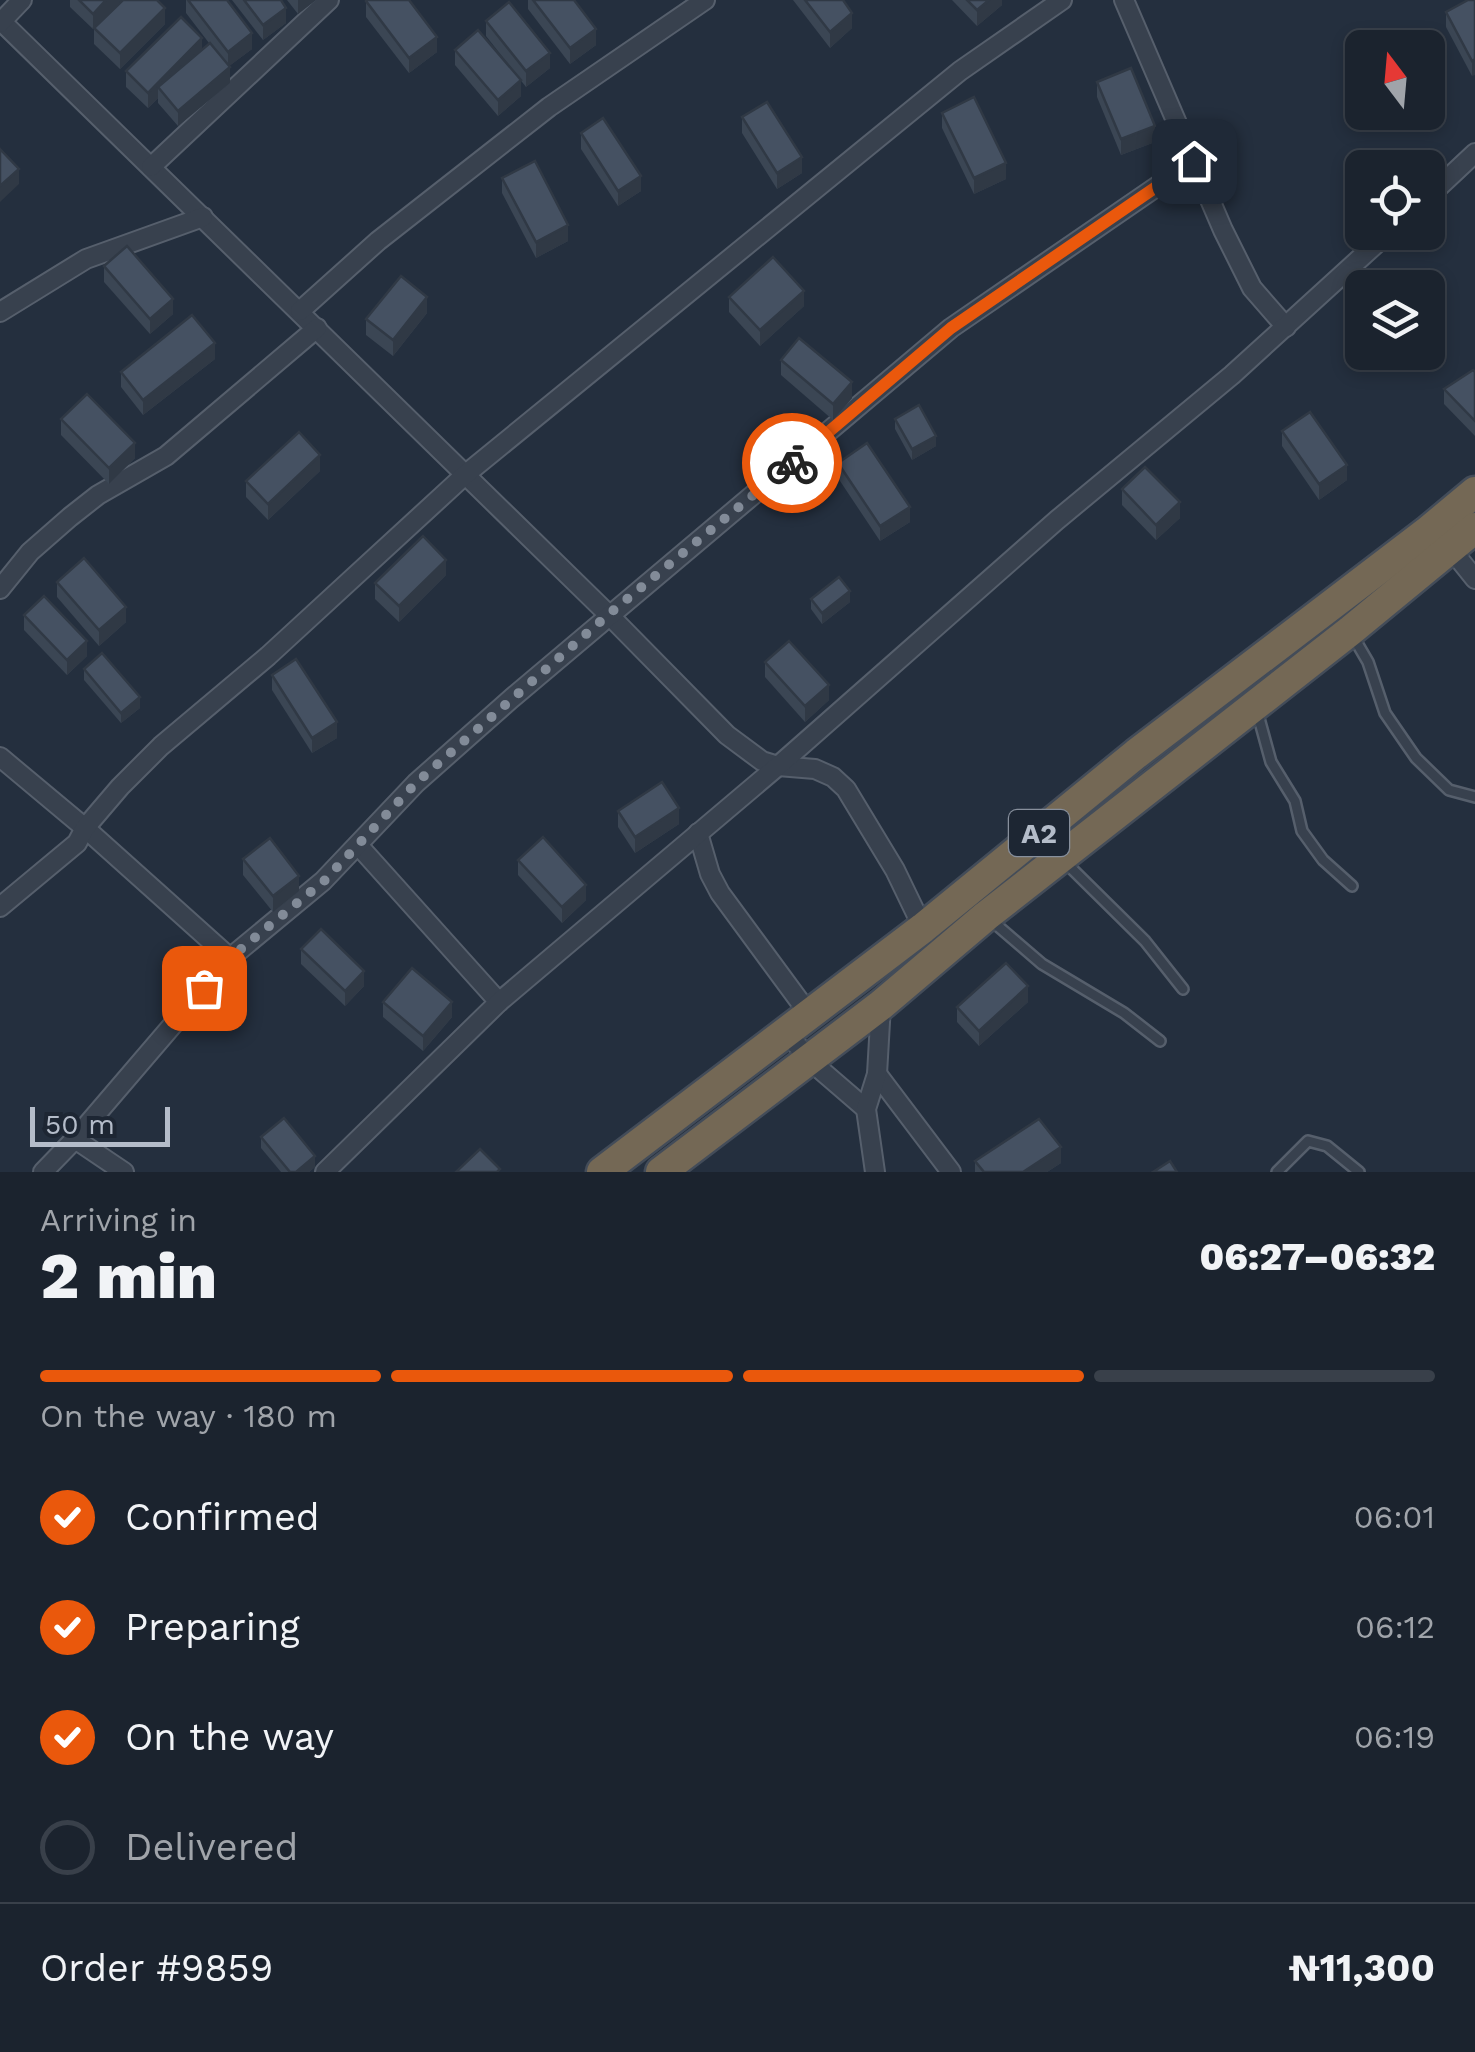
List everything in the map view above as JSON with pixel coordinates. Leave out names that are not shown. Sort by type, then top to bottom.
[{"type":"highway","name":"A2","points":[[602,1172],[923,928],[1136,754],[1475,492]]},
{"type":"highway","name":"A2","points":[[661,1172],[881,1005],[986,916],[1475,528]]},
{"type":"street","points":[[22,0],[1,22],[609,614],[727,735],[762,760],[778,766],[815,769],[846,789],[895,870],[923,928]]},
{"type":"street","points":[[151,167],[329,0]]},
{"type":"street","points":[[300,312],[378,241],[550,107],[705,0]]},
{"type":"street","points":[[0,907],[77,843],[85,828],[162,746],[268,656],[466,474],[960,71],[1062,0]]},
{"type":"street","points":[[1124,0],[1252,288],[1286,327]]},
{"type":"street","points":[[1445,180],[1475,153]]},
{"type":"street","points":[[43,1172],[75,1140],[230,958],[324,881],[416,783],[609,614],[878,393],[951,328],[1194,161]]},
{"type":"street","points":[[0,312],[86,260],[203,217]]},
{"type":"street","points":[[325,1172],[499,1002],[778,766],[1056,520],[1286,327],[1369,250]]},
{"type":"street","points":[[0,589],[30,552],[70,516],[166,456],[317,328]]},
{"type":"street","points":[[1450,549],[1475,580]]},
{"type":"street","points":[[0,757],[230,958]]},
{"type":"street","points":[[698,833],[710,874],[798,1023],[808,1059],[866,1109]]},
{"type":"street","points":[[358,844],[499,1002]]},
{"type":"street","points":[[875,1172],[866,1109],[877,1074],[881,1005]]},
{"type":"street","points":[[877,1074],[951,1172]]},
{"type":"street","points":[[75,1140],[124,1172]]},
{"type":"lane","points":[[1350,631],[1368,662],[1386,713],[1416,758],[1449,790],[1475,797]]},
{"type":"lane","points":[[1255,703],[1272,762],[1296,801],[1302,830],[1323,860],[1352,886]]},
{"type":"lane","points":[[1061,858],[1145,942],[1183,990]]},
{"type":"lane","points":[[986,916],[1042,964],[1124,1013],[1160,1041]]},
{"type":"lane","points":[[1277,1172],[1308,1141],[1328,1146],[1359,1172]]},
{"type":"building","points":[[79,0],[106,0],[93,14]]},
{"type":"building","points":[[123,0],[157,0],[165,8],[120,53],[94,28]]},
{"type":"building","points":[[188,0],[227,0],[252,33],[228,52]]},
{"type":"building","points":[[244,0],[281,0],[286,8],[263,25]]},
{"type":"building","points":[[367,0],[409,0],[437,37],[409,58]]},
{"type":"building","points":[[533,0],[574,0],[596,29],[570,48]]},
{"type":"building","points":[[805,0],[843,0],[852,13],[830,32]]},
{"type":"building","points":[[967,0],[989,0],[977,10]]},
{"type":"building","points":[[1475,0],[1472,61],[1446,12]]},
{"type":"building","points":[[509,2],[550,53],[526,71],[486,21]]},
{"type":"building","points":[[181,17],[202,38],[148,93],[126,71]]},
{"type":"building","points":[[478,30],[521,80],[498,100],[455,50]]},
{"type":"building","points":[[210,43],[230,67],[178,111],[158,87]]},
{"type":"building","points":[[1131,68],[1155,126],[1121,139],[1097,82]]},
{"type":"building","points":[[974,97],[1006,163],[974,178],[942,113]]},
{"type":"building","points":[[767,102],[802,157],[777,173],[742,117]]},
{"type":"building","points":[[603,118],[641,176],[618,191],[581,133]]},
{"type":"building","points":[[0,149],[19,169],[0,186]]},
{"type":"building","points":[[535,161],[568,225],[536,242],[502,178]]},
{"type":"building","points":[[127,246],[173,299],[150,319],[104,266]]},
{"type":"building","points":[[773,257],[804,291],[760,330],[729,297]]},
{"type":"building","points":[[401,276],[427,297],[393,340],[366,319]]},
{"type":"building","points":[[192,315],[215,343],[143,400],[121,372]]},
{"type":"building","points":[[799,338],[852,382],[833,404],[781,360]]},
{"type":"building","points":[[1475,372],[1475,421],[1444,389]]},
{"type":"building","points":[[87,394],[135,443],[109,468],[61,419]]},
{"type":"building","points":[[919,405],[936,436],[912,449],[895,419]]},
{"type":"building","points":[[1310,412],[1347,465],[1319,484],[1282,431]]},
{"type":"building","points":[[299,432],[320,455],[268,504],[246,481]]},
{"type":"building","points":[[867,443],[910,507],[880,526],[838,463]]},
{"type":"building","points":[[1145,467],[1180,502],[1156,525],[1122,489]]},
{"type":"building","points":[[423,536],[446,560],[399,606],[375,583]]},
{"type":"building","points":[[84,558],[126,607],[99,630],[57,582]]},
{"type":"building","points":[[839,577],[850,591],[822,613],[811,599]]},
{"type":"building","points":[[44,596],[87,641],[67,660],[24,615]]},
{"type":"building","points":[[789,641],[829,685],[805,706],[765,662]]},
{"type":"building","points":[[102,653],[140,697],[121,713],[84,669]]},
{"type":"building","points":[[296,659],[337,722],[312,738],[272,675]]},
{"type":"building","points":[[662,782],[679,808],[635,837],[618,811]]},
{"type":"building","points":[[543,837],[586,885],[562,907],[518,860]]},
{"type":"building","points":[[270,838],[299,876],[273,896],[243,859]]},
{"type":"building","points":[[321,929],[364,971],[345,991],[301,949]]},
{"type":"building","points":[[1006,963],[1028,986],[979,1031],[957,1007]]},
{"type":"building","points":[[412,968],[452,1002],[423,1036],[383,1002]]},
{"type":"building","points":[[284,1118],[315,1156],[296,1172],[290,1172],[261,1137]]},
{"type":"building","points":[[1039,1119],[1061,1147],[1023,1172],[984,1172],[975,1161]]},
{"type":"building","points":[[480,1149],[500,1169],[497,1172],[456,1172]]},
{"type":"building","points":[[1170,1161],[1177,1172],[1153,1172]]},
{"type":"way so far","points":[[204,988],[230,958],[324,881],[416,783],[609,614],[792,463]]},
{"type":"route","points":[[792,463],[951,328],[1194,161]]}]
